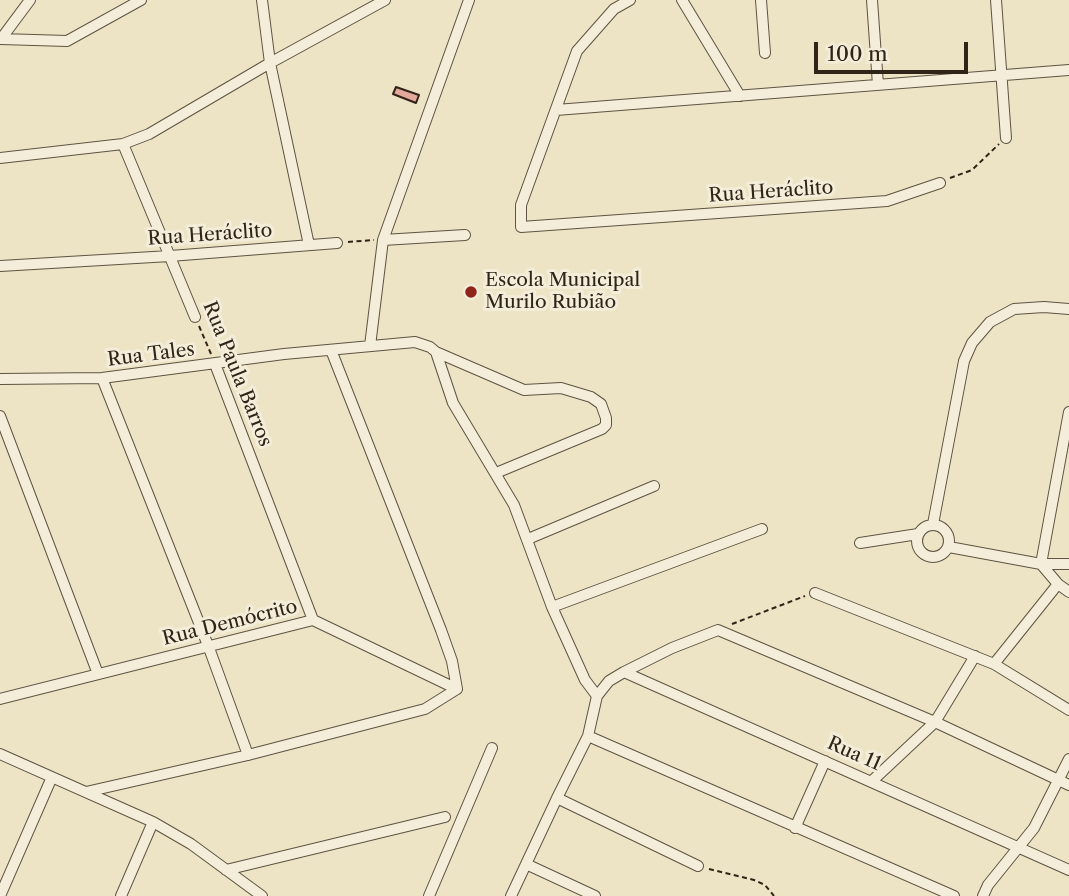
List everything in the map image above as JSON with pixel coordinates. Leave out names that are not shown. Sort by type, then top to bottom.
[{"type":"street","points":[[1,39],[30,0]]},
{"type":"street","points":[[1,39],[67,41],[141,0]]},
{"type":"street","points":[[262,0],[270,63],[309,245]]},
{"type":"street","points":[[0,158],[123,144],[149,134],[385,0]]},
{"type":"street","points":[[370,346],[383,240],[469,0]]},
{"type":"street","points":[[630,0],[614,9],[577,51],[556,110],[1069,70]]},
{"type":"street","points":[[682,0],[740,96]]},
{"type":"street","points":[[761,0],[765,52]]},
{"type":"street","points":[[872,0],[878,85]]},
{"type":"street","points":[[996,0],[1006,138]]},
{"type":"street","name":"Rua Heráclito","points":[[556,110],[521,205],[522,228],[887,201],[940,183]]},
{"type":"street","name":"Rua Paula Barros","points":[[123,144],[195,317]]},
{"type":"street","points":[[383,240],[465,235]]},
{"type":"street","name":"Rua Heráclito","points":[[0,266],[337,243]]},
{"type":"street","points":[[933,524],[964,360],[972,343],[990,322],[1014,309],[1069,309]]},
{"type":"street","name":"Rua Tales","points":[[0,379],[102,379],[284,354],[415,342],[524,390],[561,388],[591,397],[601,404],[606,418],[606,425],[602,429],[496,473]]},
{"type":"street","points":[[433,349],[453,403],[514,505],[552,607],[586,680],[597,696]]},
{"type":"street","points":[[86,792],[248,755],[425,709],[457,689],[452,661],[441,631],[331,350]]},
{"type":"street","name":"Rua Paula Barros","points":[[215,364],[313,620]]},
{"type":"street","points":[[102,379],[209,648],[248,755]]},
{"type":"street","points":[[1041,564],[1069,412]]},
{"type":"street","points":[[0,416],[98,674]]},
{"type":"street","points":[[528,539],[654,486]]},
{"type":"street","points":[[933,524],[941,526],[950,539],[944,554],[936,558],[927,557],[916,543],[918,534],[924,527],[933,524]]},
{"type":"street","points":[[552,607],[762,529]]},
{"type":"street","points":[[860,543],[918,534]]},
{"type":"street","points":[[949,547],[1041,564],[1069,564]]},
{"type":"street","points":[[1041,564],[1058,584],[1069,592]]},
{"type":"street","points":[[994,664],[1058,584]]},
{"type":"street","points":[[815,593],[994,664],[1069,710]]},
{"type":"street","name":"Rua Demócrito","points":[[0,699],[313,620],[457,689]]},
{"type":"street","points":[[511,896],[589,736],[597,696],[609,681],[624,672],[671,648],[718,630],[935,722],[1064,783]]},
{"type":"street","points":[[872,781],[935,722],[975,656]]},
{"type":"street","name":"Rua 11","points":[[624,672],[1068,867]]},
{"type":"street","points":[[589,736],[954,896]]},
{"type":"street","points":[[429,896],[492,748]]},
{"type":"street","points":[[0,754],[153,822],[226,870],[248,892],[262,896]]},
{"type":"street","points":[[983,896],[1064,783],[1069,759]]},
{"type":"street","points":[[795,828],[825,761]]},
{"type":"street","points":[[0,896],[52,777]]},
{"type":"street","points":[[557,798],[698,866]]},
{"type":"street","points":[[226,870],[445,817]]},
{"type":"street","points":[[121,896],[153,822]]},
{"type":"street","points":[[526,864],[595,896]]},
{"type":"path","points":[[940,183],[972,170],[1006,138]]},
{"type":"path","points":[[337,243],[383,240]]},
{"type":"path","name":"Rua Paula Barros","points":[[195,317],[215,364]]},
{"type":"path","points":[[718,630],[815,593]]},
{"type":"path","points":[[698,866],[754,880],[765,885],[774,896]]},
{"type":"building","points":[[396,87],[419,95],[416,103],[393,94]]},
{"type":"place","name":"Escola Municipal Murilo Rubião","points":[[471,292]]}]
